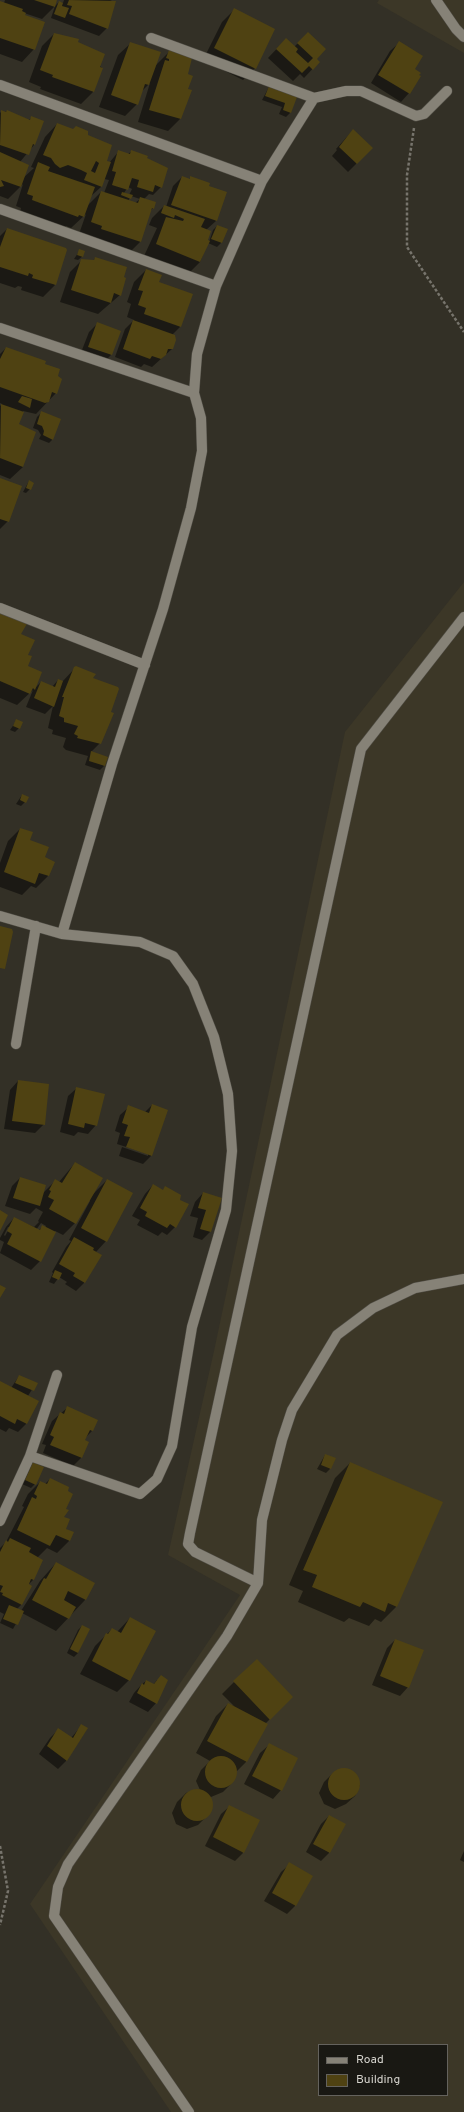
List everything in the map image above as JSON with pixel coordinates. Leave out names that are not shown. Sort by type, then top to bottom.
[{"type":"street","points":[[436,0],[456,30],[464,37]]},
{"type":"street","points":[[151,38],[314,98],[346,91],[361,91],[416,116],[424,114],[447,91]]},
{"type":"street","points":[[0,85],[262,181]]},
{"type":"street","points":[[62,934],[163,609],[194,494],[202,451],[201,418],[194,393],[197,354],[216,286],[262,181],[314,98]]},
{"type":"street","points":[[0,209],[216,286]]},
{"type":"street","points":[[0,328],[194,393]]},
{"type":"street","points":[[0,608],[145,665]]},
{"type":"street","points":[[258,1583],[195,1552],[188,1544],[190,1533],[361,749],[464,617]]},
{"type":"street","points":[[0,916],[62,934],[140,942],[173,956],[193,984],[214,1037],[228,1094],[232,1151],[226,1210],[192,1327],[172,1446],[157,1479],[140,1494],[30,1456]]},
{"type":"street","points":[[16,1044],[36,926]]},
{"type":"street","points":[[189,2112],[54,1916],[58,1887],[68,1864],[227,1636],[258,1583],[262,1520],[282,1440],[292,1410],[337,1335],[373,1308],[415,1288],[464,1279]]},
{"type":"street","points":[[0,1521],[30,1456],[57,1375]]},
{"type":"path","points":[[416,116],[407,175],[407,248],[464,332]]},
{"type":"path","points":[[0,1846],[8,1891],[0,1924]]},
{"type":"shaded area","points":[[379,0],[464,0],[464,53],[377,3]]},
{"type":"shaded area","points":[[464,582],[464,2112],[171,2112],[30,1904],[240,1595],[168,1555],[214,1351],[345,732]]},
{"type":"building","points":[[34,0],[57,0],[55,7]]},
{"type":"building","points":[[69,0],[116,1],[108,29],[69,14],[72,6],[67,5]]},
{"type":"building","points":[[0,1],[23,9],[22,11],[26,13],[25,15],[45,22],[35,50],[0,38]]},
{"type":"building","points":[[59,1],[63,3],[62,6],[69,8],[65,18],[54,14]]},
{"type":"building","points":[[234,8],[275,29],[256,69],[214,48]]},
{"type":"building","points":[[308,32],[326,49],[317,59],[320,62],[313,70],[309,66],[302,73],[276,49],[286,38],[298,49],[296,52],[308,63],[313,58],[297,43]]},
{"type":"building","points":[[54,33],[79,39],[78,42],[105,54],[100,67],[103,68],[94,92],[52,77],[53,75],[40,70]]},
{"type":"building","points":[[399,41],[423,56],[415,69],[421,73],[419,75],[421,76],[410,94],[378,75]]},
{"type":"building","points":[[130,42],[161,52],[149,85],[145,84],[138,105],[111,95]]},
{"type":"building","points":[[169,50],[192,58],[188,74],[193,76],[188,89],[192,90],[181,119],[149,110],[165,60],[169,61],[169,59],[166,58]]},
{"type":"building","points":[[269,86],[297,97],[291,113],[283,110],[285,103],[265,96]]},
{"type":"building","points":[[1,110],[6,112],[7,110],[30,120],[31,116],[44,121],[35,145],[33,144],[29,155],[0,145]]},
{"type":"building","points":[[57,123],[73,129],[76,126],[88,131],[88,135],[112,145],[107,161],[111,162],[102,187],[84,180],[87,173],[68,165],[60,168],[51,158],[43,155]],"holes":[[[96,161],[99,163],[95,173],[91,171]]]},
{"type":"building","points":[[353,129],[373,148],[357,164],[339,147]]},
{"type":"building","points":[[118,150],[130,154],[131,150],[148,156],[147,158],[168,168],[162,188],[155,185],[153,192],[137,187],[139,180],[132,178],[128,190],[112,185],[116,172],[112,171]]},
{"type":"building","points":[[0,152],[29,165],[21,187],[1,180],[4,186],[0,187]]},
{"type":"building","points":[[38,162],[50,167],[48,171],[95,187],[84,217],[79,215],[78,217],[32,200],[33,196],[27,194]]},
{"type":"building","points":[[182,176],[190,179],[190,176],[210,183],[209,186],[227,192],[217,221],[171,205]]},
{"type":"building","points":[[101,191],[138,203],[140,197],[156,202],[154,209],[152,208],[141,242],[101,229],[102,226],[91,222]]},
{"type":"building","points":[[122,192],[133,195],[131,199],[121,195]]},
{"type":"building","points":[[164,205],[205,219],[201,227],[211,231],[208,240],[210,241],[200,262],[156,244],[166,217],[183,221],[184,219],[175,215],[174,218],[161,213]]},
{"type":"building","points":[[217,225],[228,229],[222,243],[211,239]]},
{"type":"building","points":[[7,228],[66,248],[67,250],[56,285],[32,278],[33,275],[29,273],[28,276],[0,267],[0,247]]},
{"type":"building","points":[[79,249],[85,251],[83,257],[77,255]]},
{"type":"building","points":[[95,257],[127,267],[124,277],[126,278],[121,296],[114,293],[111,303],[71,290],[81,259],[94,260]]},
{"type":"building","points":[[146,269],[162,275],[159,282],[193,294],[181,327],[144,314],[146,308],[138,305],[143,291],[138,290]]},
{"type":"building","points":[[133,320],[175,335],[176,340],[173,349],[168,349],[166,355],[161,359],[152,356],[150,359],[123,349]]},
{"type":"building","points":[[97,322],[121,331],[112,355],[88,347]]},
{"type":"building","points":[[6,347],[46,361],[45,364],[60,369],[58,376],[62,379],[57,394],[52,392],[49,402],[45,403],[0,387],[0,359]]},
{"type":"building","points":[[22,396],[32,399],[30,408],[18,402]]},
{"type":"building","points":[[1,404],[24,412],[19,424],[36,432],[23,467],[0,458]]},
{"type":"building","points":[[41,411],[61,419],[53,440],[43,435],[44,431],[42,426],[37,424]]},
{"type":"building","points":[[0,478],[22,486],[9,522],[0,519]]},
{"type":"building","points":[[29,480],[34,483],[31,490],[26,488]]},
{"type":"building","points":[[0,610],[28,622],[21,634],[35,640],[28,655],[32,656],[28,666],[42,672],[35,690],[33,688],[30,694],[0,681]]},
{"type":"building","points":[[76,666],[96,674],[93,678],[118,687],[119,689],[111,712],[114,713],[101,744],[77,738],[78,736],[74,734],[78,726],[64,722],[64,718],[59,716],[64,697],[62,697],[74,667]]},
{"type":"building","points":[[58,679],[63,681],[54,707],[34,698],[41,681],[55,687]]},
{"type":"building","points":[[16,719],[23,722],[20,729],[13,726]]},
{"type":"building","points":[[91,751],[108,757],[105,766],[89,761]]},
{"type":"building","points":[[22,794],[29,797],[26,803],[20,800]]},
{"type":"building","points":[[20,828],[33,832],[30,840],[49,847],[45,857],[55,862],[49,876],[39,873],[35,884],[4,872]]},
{"type":"building","points":[[0,926],[12,929],[13,932],[5,969],[0,968]]},
{"type":"building","points":[[18,1080],[49,1084],[45,1125],[12,1121]]},
{"type":"building","points":[[76,1087],[105,1094],[97,1126],[85,1123],[84,1128],[68,1124]]},
{"type":"building","points":[[152,1104],[168,1110],[152,1156],[126,1147],[130,1137],[124,1136],[128,1125],[122,1123],[128,1105],[149,1113]]},
{"type":"building","points":[[75,1162],[103,1178],[76,1224],[49,1209],[54,1200],[48,1197],[51,1191],[49,1190],[55,1179],[62,1183]]},
{"type":"building","points":[[20,1177],[46,1185],[40,1206],[13,1198]]},
{"type":"building","points":[[107,1179],[133,1193],[107,1242],[81,1228]]},
{"type":"building","points":[[153,1184],[163,1190],[165,1186],[181,1195],[180,1200],[189,1204],[176,1228],[170,1224],[167,1228],[145,1216],[147,1212],[140,1208]]},
{"type":"building","points":[[203,1192],[222,1198],[211,1232],[200,1229],[206,1210],[198,1208]]},
{"type":"building","points":[[0,1210],[8,1215],[0,1231]]},
{"type":"building","points":[[14,1217],[40,1230],[42,1225],[56,1232],[41,1262],[7,1244],[12,1234],[7,1231]]},
{"type":"building","points":[[74,1237],[94,1248],[93,1250],[102,1255],[85,1283],[73,1276],[75,1273],[59,1264]]},
{"type":"building","points":[[55,1270],[62,1273],[59,1280],[52,1277]]},
{"type":"building","points":[[0,1285],[6,1288],[0,1298]]},
{"type":"building","points":[[19,1375],[38,1383],[34,1391],[15,1383]]},
{"type":"building","points":[[0,1381],[39,1401],[27,1424],[17,1419],[15,1424],[0,1416]]},
{"type":"building","points":[[67,1406],[98,1420],[93,1431],[90,1430],[85,1440],[89,1442],[82,1458],[50,1445],[54,1437],[50,1435],[60,1412],[64,1414]]},
{"type":"building","points":[[325,1454],[336,1458],[331,1469],[321,1465]]},
{"type":"building","points":[[33,1462],[44,1467],[36,1485],[25,1480]]},
{"type":"building","points":[[350,1462],[443,1502],[397,1607],[388,1603],[385,1612],[363,1602],[360,1607],[312,1587],[317,1575],[303,1570]]},
{"type":"building","points":[[50,1478],[69,1487],[68,1491],[73,1494],[66,1509],[69,1510],[64,1517],[70,1519],[66,1529],[74,1532],[70,1541],[56,1535],[50,1546],[17,1530],[32,1497],[36,1499],[37,1496],[34,1494],[40,1481],[47,1484]]},
{"type":"building","points":[[10,1538],[31,1548],[29,1552],[43,1560],[34,1580],[31,1579],[29,1584],[32,1586],[22,1605],[2,1595],[3,1593],[0,1592],[3,1586],[0,1585],[0,1552],[6,1540],[8,1542]]},
{"type":"building","points":[[56,1562],[95,1583],[86,1600],[68,1591],[64,1600],[76,1607],[69,1619],[32,1600],[44,1578],[46,1579]]},
{"type":"building","points":[[9,1605],[24,1611],[18,1625],[3,1619]]},
{"type":"building","points":[[130,1617],[156,1631],[130,1681],[92,1661],[106,1633],[108,1634],[112,1628],[121,1633]]},
{"type":"building","points":[[82,1625],[90,1629],[78,1653],[70,1649]]},
{"type":"building","points":[[395,1639],[424,1650],[409,1688],[380,1676]]},
{"type":"building","points":[[257,1659],[293,1697],[270,1720],[233,1681]]},
{"type":"building","points":[[161,1675],[168,1680],[157,1704],[137,1693],[142,1683],[144,1685],[146,1680],[154,1684]]},
{"type":"building","points":[[228,1703],[268,1724],[247,1762],[207,1741]]},
{"type":"building","points":[[81,1724],[88,1728],[67,1761],[47,1746],[58,1728],[73,1738]]},
{"type":"building","points":[[269,1743],[298,1758],[282,1791],[252,1776]]},
{"type":"building","points":[[221,1756],[227,1757],[234,1763],[237,1772],[236,1778],[230,1785],[221,1788],[215,1787],[208,1781],[205,1772],[206,1766],[212,1759]]},
{"type":"building","points":[[344,1768],[350,1769],[357,1775],[360,1784],[359,1790],[353,1797],[344,1800],[338,1799],[331,1793],[328,1784],[329,1778],[335,1771]]},
{"type":"building","points":[[197,1789],[203,1790],[210,1796],[213,1805],[212,1811],[206,1818],[197,1821],[191,1820],[184,1814],[181,1805],[182,1799],[188,1792]]},
{"type":"building","points":[[229,1805],[260,1820],[244,1853],[213,1837]]},
{"type":"building","points":[[329,1815],[346,1824],[330,1853],[313,1844]]},
{"type":"building","points":[[289,1862],[313,1876],[296,1906],[272,1893]]}]
